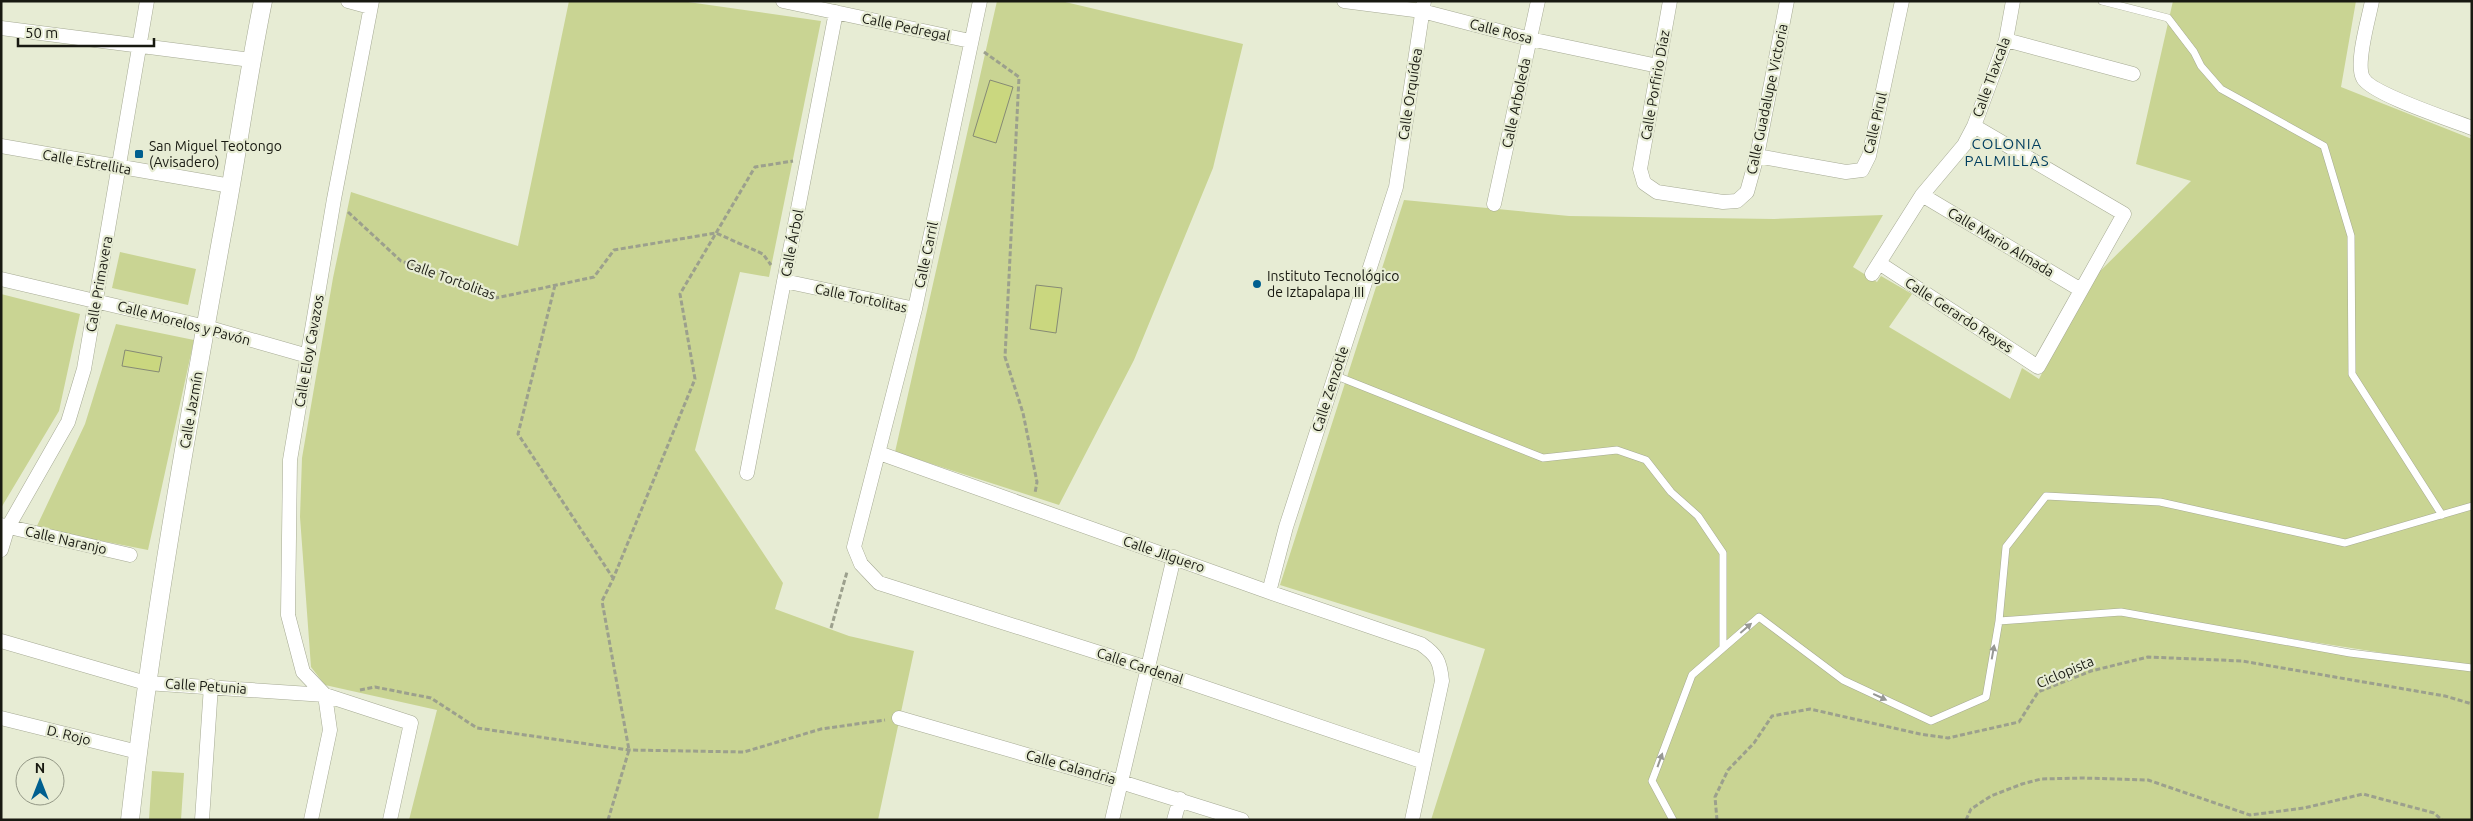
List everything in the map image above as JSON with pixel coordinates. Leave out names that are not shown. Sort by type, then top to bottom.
[{"type":"street","name":"Calle Primavera","points":[[1,550],[5,526],[68,422],[84,370],[147,1]]},
{"type":"street","name":"Calle Jazmín","points":[[130,820],[146,683],[251,60],[263,1]]},
{"type":"street","points":[[348,1],[371,4]]},
{"type":"street","name":"Calle Pedregal","points":[[783,1],[970,41]]},
{"type":"street","name":"Calle Carril","points":[[854,547],[915,309],[970,41],[980,1]]},
{"type":"street","name":"Calle Rosa","points":[[1344,1],[1423,6],[1530,39],[1658,66]]},
{"type":"street","name":"Calle Arboleda","points":[[1494,204],[1538,1]]},
{"type":"street","name":"Calle Porfirio Díaz","points":[[1640,169],[1670,1]]},
{"type":"street","name":"Calle Guadalupe Victoria","points":[[1640,169],[1644,183],[1657,192],[1723,202],[1737,201],[1747,192],[1757,156],[1787,1]]},
{"type":"street","name":"Calle Pirul","points":[[1757,156],[1846,172],[1862,170],[1868,156],[1902,1]]},
{"type":"street","name":"Calle Tlaxcala","points":[[1875,268],[1922,195],[1964,145],[1974,126],[2006,40],[2013,1]]},
{"type":"street","points":[[2372,1],[2360,63],[2363,78],[2378,91],[2472,128]]},
{"type":"street","name":"Calle Eloy Cavazos","points":[[325,695],[303,672],[288,615],[290,460],[334,199],[371,4]]},
{"type":"street","name":"Calle Orquídea","points":[[1396,187],[1423,6]]},
{"type":"street","name":"Calle Árbol","points":[[747,473],[836,12]]},
{"type":"street","points":[[1,28],[251,60]]},
{"type":"street","points":[[2006,40],[2133,74]]},
{"type":"street","points":[[1974,126],[2124,214],[2081,290]]},
{"type":"street","name":"Calle Estrellita","points":[[1,146],[118,168],[231,186]]},
{"type":"street","name":"Calle Zenzotle","points":[[1269,592],[1286,527],[1396,187]]},
{"type":"street","name":"Calle Mario Almada","points":[[1922,195],[2081,290]]},
{"type":"street","name":"Calle Gerardo Reyes","points":[[1875,268],[2038,367],[2081,290]]},
{"type":"street","name":"Calle Morelos y Pavón","points":[[1,279],[206,327],[308,356]]},
{"type":"street","name":"Calle Tortolitas","points":[[784,281],[915,309]]},
{"type":"street","name":"Calle Jilguero","points":[[879,454],[1420,644],[1435,654],[1440,666],[1442,681],[1424,762]]},
{"type":"street","name":"Calle Naranjo","points":[[5,526],[130,555]]},
{"type":"street","name":"Calle Cardenal","points":[[854,547],[861,564],[879,583],[1147,668],[1424,762]]},
{"type":"street","points":[[1112,820],[1174,557]]},
{"type":"street","name":"Calle Petunia","points":[[1,641],[146,683],[325,695],[412,723],[390,820]]},
{"type":"street","points":[[202,820],[211,686]]},
{"type":"street","points":[[311,820],[330,730],[325,695]]},
{"type":"street","name":"D. Rojo","points":[[1,718],[138,752]]},
{"type":"street","name":"Calle Calandria","points":[[899,718],[1180,799],[1242,820]]},
{"type":"street","points":[[1412,820],[1424,762]]},
{"type":"street","points":[[1174,820],[1180,799]]},
{"type":"lane","points":[[2102,1],[2168,18],[2194,52],[2201,66],[2221,89],[2324,146],[2351,236],[2352,374],[2442,515]]},
{"type":"lane","points":[[1334,375],[1543,458],[1617,450],[1646,460],[1671,492],[1698,516],[1722,553],[1723,648]]},
{"type":"lane","points":[[1673,820],[1652,781],[1692,675],[1759,617],[1843,680],[1931,722],[1986,697],[1999,621],[2006,546],[2046,496],[2160,502],[2345,543],[2472,506]]},
{"type":"lane","points":[[1999,621],[2121,612],[2350,653],[2472,668]]},
{"type":"path","points":[[970,41],[1019,77],[1006,357],[1023,413],[1037,482],[1032,508]]},
{"type":"path","points":[[608,820],[629,750],[602,601],[613,579],[695,379],[680,294],[755,167],[808,159]]},
{"type":"path","name":"Calle Tortolitas","points":[[334,199],[401,261],[446,275],[496,298],[594,277],[614,250],[716,233]]},
{"type":"path","points":[[716,233],[763,254],[784,281]]},
{"type":"path","points":[[556,285],[518,434],[613,579]]},
{"type":"path","points":[[830,628],[854,547]]},
{"type":"path","name":"Ciclopista","points":[[1717,820],[1714,797],[1728,770],[1754,743],[1772,716],[1810,709],[1920,734],[1948,738],[2019,722],[2038,692],[2091,671],[2148,656],[2242,661],[2445,696],[2472,704]]},
{"type":"path","points":[[358,690],[375,687],[431,698],[477,728],[629,750],[744,752],[821,729],[899,718]]},
{"type":"path","points":[[1966,820],[1971,809],[1991,796],[2022,784],[2041,779],[2083,778],[2148,780],[2250,816],[2304,808],[2363,794],[2434,813],[2442,820]]},
{"type":"green space","points":[[569,1],[681,1],[821,21],[769,277],[740,272],[695,450],[783,583],[775,609],[849,636],[914,651],[878,820],[409,820],[437,710],[325,685],[311,667],[300,517],[302,458],[333,278],[351,192],[518,246]]},
{"type":"green space","points":[[997,1],[1061,1],[1243,44],[1213,168],[1134,360],[1059,505],[895,452]]},
{"type":"green space","points":[[2173,1],[2356,1],[2341,87],[2472,139],[2472,667],[2161,618],[2350,653],[2472,668],[2472,820],[1431,820],[1485,649],[1280,585],[1404,200],[1569,216],[1774,219],[1883,215],[1853,267],[1877,282],[1881,276],[1912,294],[1889,327],[2010,399],[2022,368],[2039,379],[2087,284],[2191,181],[2136,164]]},
{"type":"green space","points":[[120,252],[196,269],[188,305],[112,288]]},
{"type":"green space","points":[[1,294],[80,314],[59,411],[1,508]]},
{"type":"green space","points":[[116,324],[194,340],[148,550],[36,528],[85,424]]},
{"type":"green space","points":[[152,771],[184,773],[181,820],[149,820]]},
{"type":"building","points":[[990,80],[1013,87],[996,143],[973,136]]},
{"type":"building","points":[[1036,285],[1062,288],[1056,333],[1030,329]]},
{"type":"building","points":[[125,350],[162,357],[159,372],[122,366]]},
{"type":"place","name":"San Miguel Teotongo (Avisadero)","points":[[139,154]]},
{"type":"place","name":"Instituto Tecnológico de Iztapalapa III","points":[[1257,284]]},
{"type":"district","name":"COLONIA PALMILLAS","points":[[2007,152]]}]
